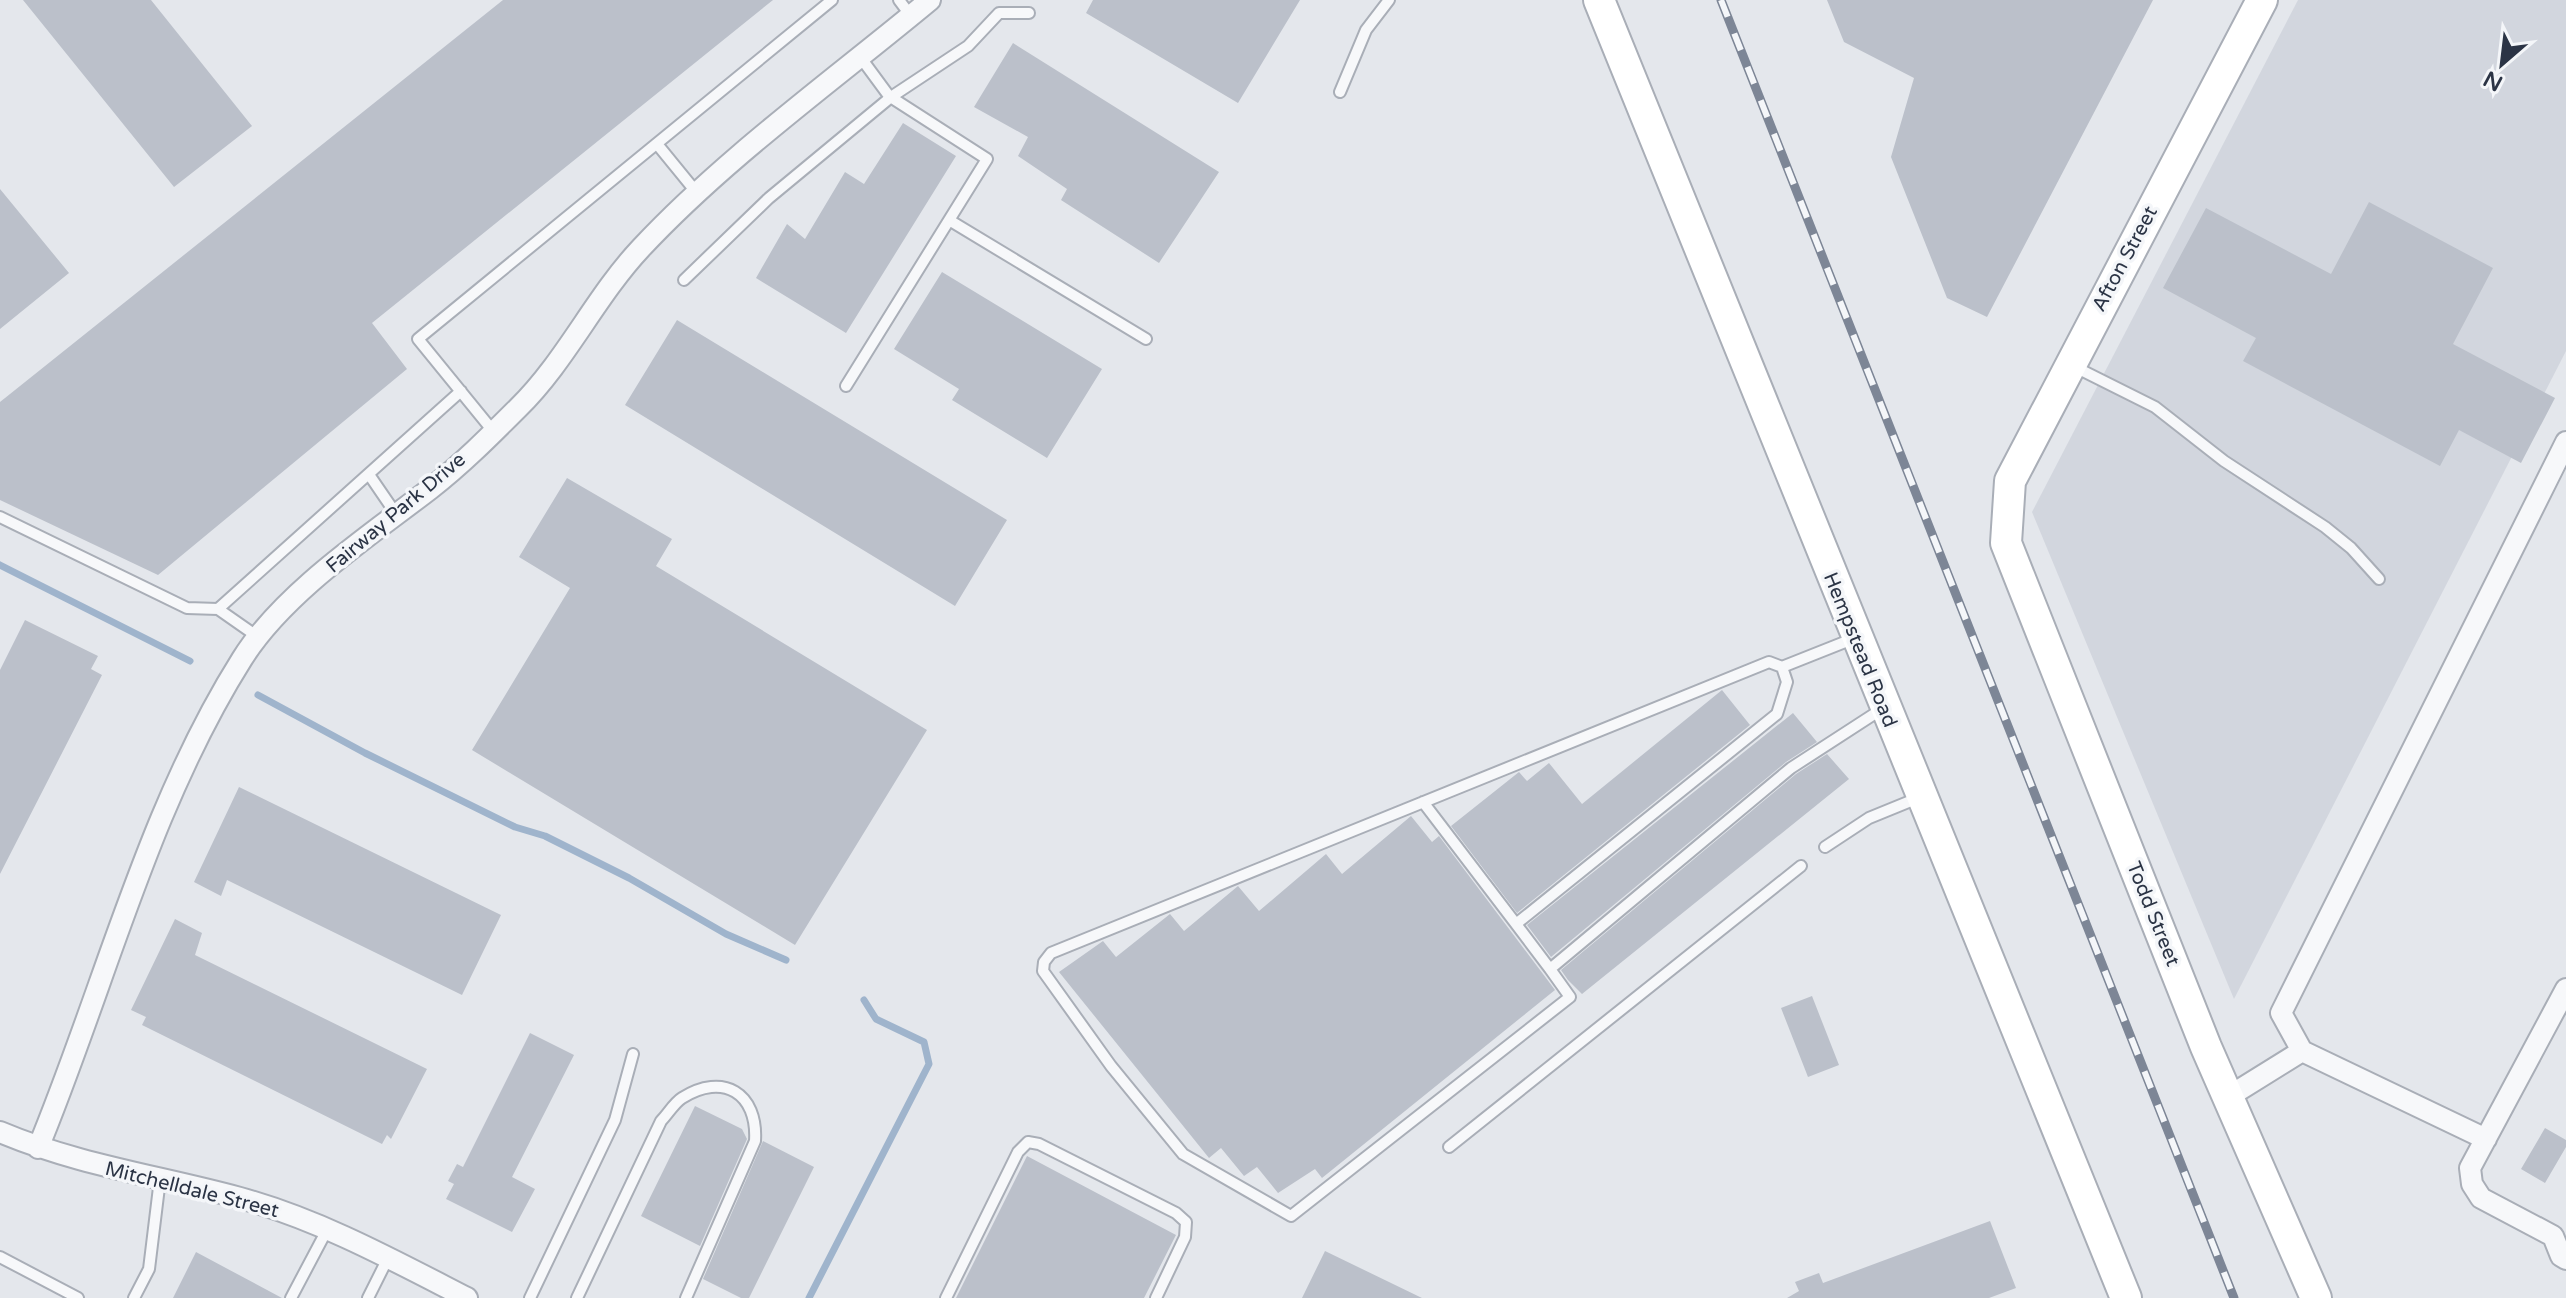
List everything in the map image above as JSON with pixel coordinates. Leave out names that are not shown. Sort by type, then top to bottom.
[{"type":"street","name":"Fairway Park Drive","points":[[38,1148],[78,1050],[140,876],[201,727],[258,637],[350,549],[434,486],[521,405],[639,250],[697,193],[861,58],[905,8],[930,0]]},
{"type":"street","name":"Hempstead Road","points":[[1599,0],[1855,638],[2126,1298]]},
{"type":"street","name":"Afton Street","points":[[2008,525],[2010,481],[2262,0]]},
{"type":"street","points":[[2486,1139],[2302,1051],[2281,1013],[2566,442]]},
{"type":"street","name":"Todd Street","points":[[2008,525],[2006,543],[2228,1097],[2316,1298]]},
{"type":"street","points":[[2566,989],[2470,1168],[2472,1184],[2481,1198],[2559,1234],[2561,1256],[2566,1259]]},
{"type":"street","points":[[2228,1097],[2302,1051]]},
{"type":"street","name":"Mitchelldale Street","points":[[0,1132],[38,1148],[241,1198],[328,1228],[467,1298]]},
{"type":"lane","points":[[493,431],[418,339],[832,0]]},
{"type":"lane","points":[[1340,92],[1366,30],[1389,0]]},
{"type":"lane","points":[[684,280],[769,198],[891,97],[968,46],[999,13],[1029,13]]},
{"type":"lane","points":[[846,386],[987,159],[891,97],[861,58]]},
{"type":"lane","points":[[657,144],[697,193]]},
{"type":"lane","points":[[949,220],[1146,339]]},
{"type":"lane","points":[[2070,365],[2155,407],[2224,461],[2325,527],[2351,548],[2379,579]]},
{"type":"lane","points":[[218,609],[370,476],[461,391]]},
{"type":"lane","points":[[370,476],[396,514]]},
{"type":"lane","points":[[0,517],[187,608],[218,609],[258,637]]},
{"type":"lane","points":[[1423,802],[1570,997],[1291,1216],[1183,1154],[1047,979],[1044,962],[1051,953],[1423,802],[1769,662],[1782,667],[1855,638]]},
{"type":"lane","points":[[1516,924],[1777,714],[1787,682],[1782,667]]},
{"type":"lane","points":[[1550,969],[1791,768],[1884,708]]},
{"type":"lane","points":[[1825,847],[1869,818],[1920,797]]},
{"type":"lane","points":[[1449,1147],[1801,866]]},
{"type":"lane","points":[[530,1298],[615,1120],[633,1054]]},
{"type":"lane","points":[[577,1298],[661,1121],[679,1100],[702,1088],[720,1086],[740,1093],[749,1105],[756,1124],[755,1141],[686,1298]]},
{"type":"lane","points":[[946,1298],[1018,1152],[1028,1142],[1039,1144],[1176,1213],[1186,1222],[1185,1237],[1156,1298]]},
{"type":"lane","points":[[134,1298],[149,1269],[160,1179]]},
{"type":"lane","points":[[291,1298],[328,1228]]},
{"type":"lane","points":[[0,1257],[78,1298]]},
{"type":"lane","points":[[368,1298],[388,1258]]},
{"type":"shaded area","points":[[2298,0],[2566,0],[2566,351],[2234,999],[2032,512]]},
{"type":"building","points":[[23,0],[151,0],[252,126],[174,187]]},
{"type":"building","points":[[503,0],[773,0],[372,323],[407,369],[158,575],[0,500],[0,402]]},
{"type":"building","points":[[1093,0],[1300,0],[1238,103],[1086,13]]},
{"type":"building","points":[[1827,0],[2153,0],[1987,317],[1947,298],[1891,157],[1914,78],[1844,42]]},
{"type":"building","points":[[1013,43],[1219,172],[1159,263],[1061,200],[1067,189],[1018,156],[1028,137],[974,107]]},
{"type":"building","points":[[903,123],[956,156],[846,333],[756,278],[787,224],[805,239],[845,172],[864,184]]},
{"type":"building","points":[[0,189],[69,273],[0,329]]},
{"type":"building","points":[[2369,202],[2493,268],[2453,344],[2555,398],[2521,463],[2459,430],[2440,466],[2243,361],[2256,338],[2163,288],[2206,208],[2331,274]]},
{"type":"building","points":[[942,272],[1102,369],[1047,458],[952,400],[959,389],[894,349]]},
{"type":"building","points":[[677,320],[1007,520],[955,606],[625,405]]},
{"type":"building","points":[[567,478],[672,539],[656,566],[927,730],[795,945],[472,750],[570,588],[519,557]]},
{"type":"building","points":[[25,620],[98,656],[91,669],[102,675],[0,874],[0,670]]},
{"type":"building","points":[[1722,690],[1750,725],[1517,913],[1451,826],[1519,772],[1527,781],[1549,763],[1582,804]]},
{"type":"building","points":[[1793,713],[1817,742],[1786,762],[1551,957],[1527,925]]},
{"type":"building","points":[[1827,754],[1849,779],[1582,994],[1568,980],[1561,970],[1796,774]]},
{"type":"building","points":[[239,787],[501,915],[462,995],[227,880],[221,896],[194,882]]},
{"type":"building","points":[[1411,816],[1432,842],[1439,836],[1555,990],[1322,1178],[1315,1169],[1278,1193],[1257,1167],[1244,1176],[1221,1148],[1209,1158],[1059,972],[1103,941],[1116,957],[1170,914],[1184,931],[1238,886],[1259,911],[1326,854],[1342,874]]},
{"type":"building","points":[[175,919],[202,933],[195,955],[427,1069],[391,1139],[387,1135],[382,1144],[142,1025],[146,1017],[131,1010]]},
{"type":"building","points":[[1812,996],[1839,1065],[1808,1077],[1781,1008]]},
{"type":"building","points":[[530,1033],[574,1055],[512,1177],[535,1189],[512,1232],[446,1199],[454,1184],[448,1181],[457,1164],[463,1167]]},
{"type":"building","points":[[695,1106],[742,1129],[747,1139],[700,1246],[641,1216]]},
{"type":"building","points":[[2545,1128],[2566,1140],[2566,1147],[2545,1183],[2521,1169]]},
{"type":"building","points":[[763,1141],[814,1167],[749,1298],[741,1298],[703,1279]]},
{"type":"building","points":[[1027,1156],[1176,1235],[1144,1298],[956,1298]]},
{"type":"building","points":[[1990,1221],[2016,1288],[1989,1298],[1787,1298],[1799,1291],[1795,1282],[1819,1273],[1823,1283]]},
{"type":"building","points":[[1325,1251],[1422,1298],[1302,1298]]},
{"type":"building","points":[[196,1252],[282,1298],[173,1298]]},
{"type":"waterway","points":[[0,565],[190,661]]},
{"type":"waterway","points":[[258,695],[365,753],[515,827],[545,836],[629,878],[726,934],[786,960]]},
{"type":"waterway","points":[[809,1298],[929,1064],[924,1042],[876,1019],[864,1000]]},
{"type":"railway","points":[[1721,0],[2234,1298]]}]
